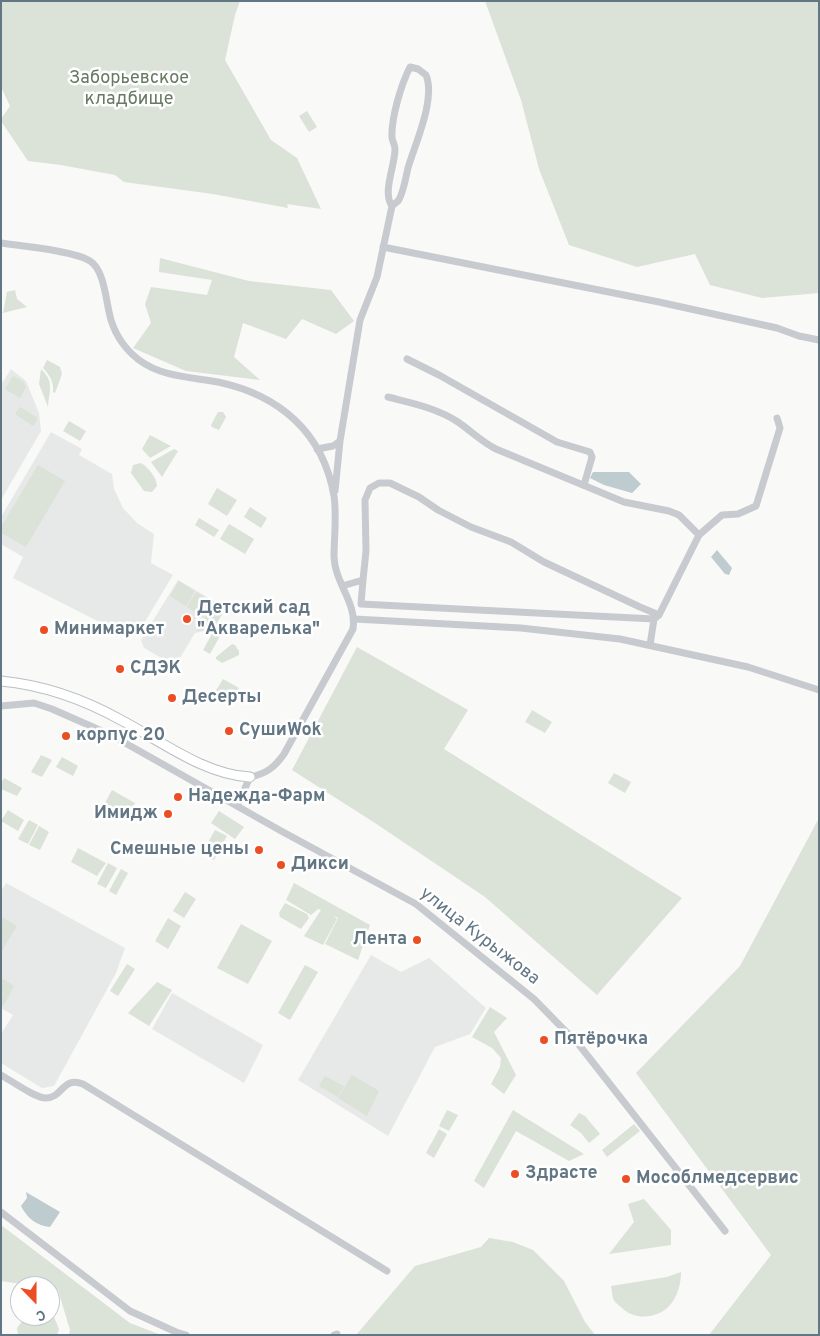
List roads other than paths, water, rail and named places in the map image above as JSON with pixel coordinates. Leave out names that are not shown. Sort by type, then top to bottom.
[{"type":"street","points":[[1,681],[25,684],[84,702],[119,718],[216,772],[250,777],[262,775],[270,770],[284,754],[353,629],[353,610],[336,570],[334,559],[334,497],[340,441],[360,320],[377,277],[392,206],[399,198],[414,148],[421,132],[427,104],[429,84],[426,75],[418,69],[410,67],[394,117],[392,139],[395,148],[388,196],[392,206]]},
{"type":"street","points":[[1,243],[77,255],[92,262],[99,271],[113,327],[127,349],[136,358],[146,365],[168,374],[230,385],[254,392],[281,407],[305,431],[317,449],[325,466],[334,497]]},
{"type":"street","points":[[383,247],[659,302],[776,328],[798,336],[819,340]]},
{"type":"street","points":[[407,359],[557,442],[590,452],[592,457],[584,485]]},
{"type":"street","points":[[388,397],[444,415],[496,449],[624,502],[669,511],[679,515],[699,535]]},
{"type":"street","points":[[650,645],[657,617],[699,535],[722,515],[738,514],[756,506],[780,428],[777,418]]},
{"type":"street","points":[[317,449],[333,446],[340,441]]},
{"type":"street","points":[[390,482],[471,527],[511,542],[544,562],[657,617],[361,604],[366,551],[365,500],[370,488],[379,483],[390,482]]},
{"type":"street","points":[[342,586],[363,580]]},
{"type":"street","points":[[354,619],[547,630],[620,639],[748,668],[819,690]]},
{"type":"street","name":"улица Курыжова","points":[[1,706],[34,704],[52,709],[111,735],[416,904],[534,999],[580,1046],[725,1231]]},
{"type":"street","points":[[237,806],[250,777]]},
{"type":"street","points":[[1,1075],[46,1098],[53,1096],[70,1082],[83,1084],[387,1271]]},
{"type":"street","points":[[1,1212],[130,1311],[186,1335]]},
{"type":"place","name":"Детский сад \"Акварелька\"","points":[[187,619]]},
{"type":"place","name":"Минимаркет","points":[[44,630]]},
{"type":"place","name":"СДЭК","points":[[120,669]]},
{"type":"place","name":"Десерты","points":[[172,698]]},
{"type":"place","name":"СушиWok","points":[[229,731]]},
{"type":"place","name":"корпус 20","points":[[66,736]]},
{"type":"place","name":"Надежда-Фарм","points":[[178,797]]},
{"type":"place","name":"Имидж","points":[[168,814]]},
{"type":"place","name":"Смешные цены","points":[[259,850]]},
{"type":"place","name":"Дикси","points":[[281,865]]},
{"type":"place","name":"Лента","points":[[417,940]]},
{"type":"place","name":"Пятёрочка","points":[[544,1040]]},
{"type":"place","name":"Здрасте","points":[[515,1174]]},
{"type":"place","name":"Мособлмедсервис","points":[[626,1179]]},
{"type":"park label","name":"Заборьевское кладбище","points":[[129,89]]}]
